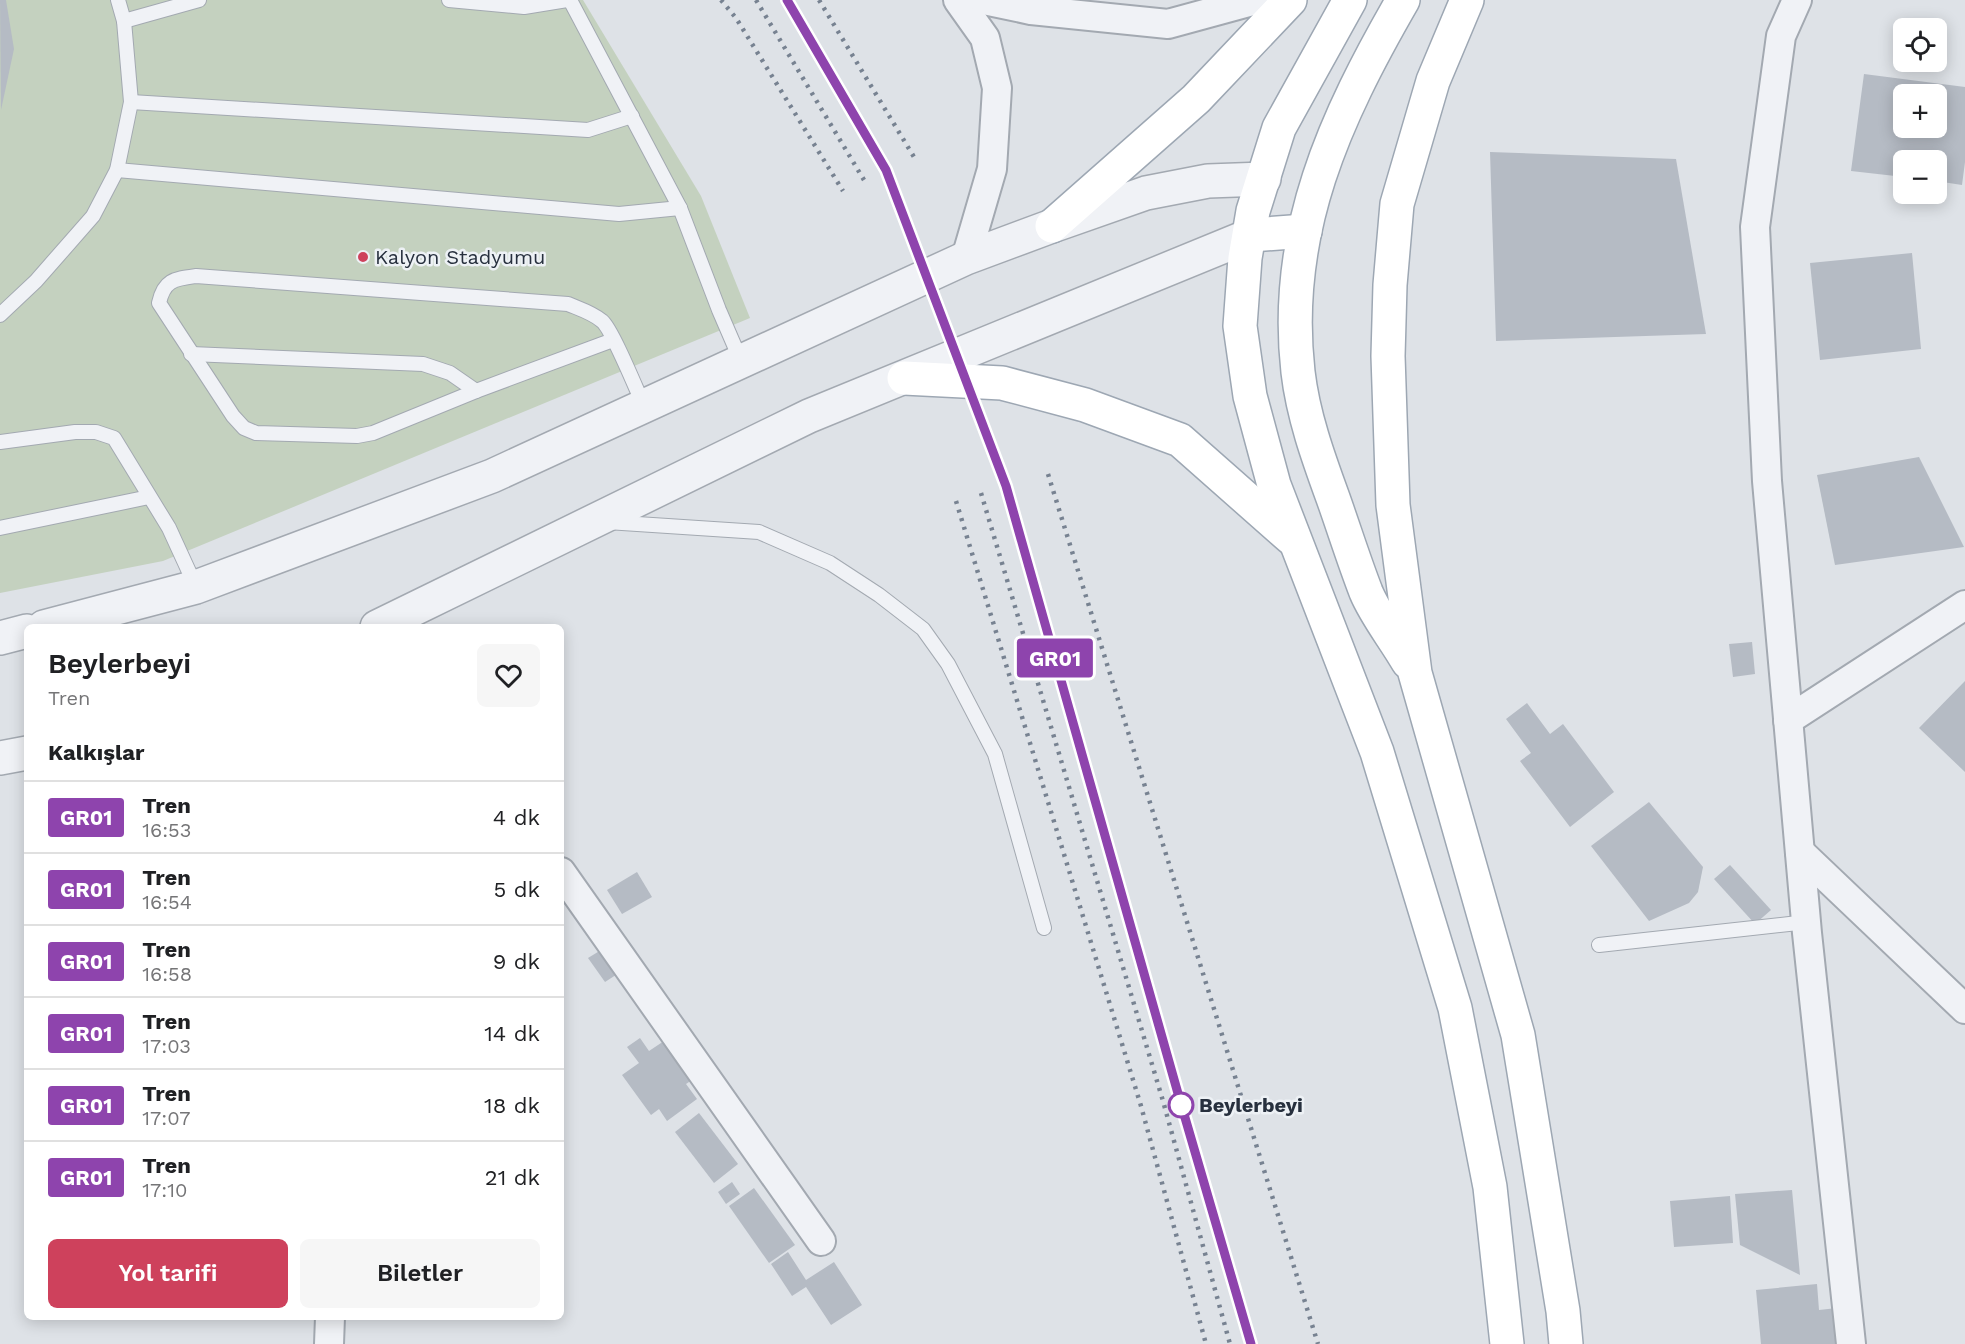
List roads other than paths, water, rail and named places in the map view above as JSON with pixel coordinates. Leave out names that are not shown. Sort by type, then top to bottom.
[{"type":"main road","points":[[1052,226],[1196,99],[1290,0]]},
{"type":"main road","points":[[1350,0],[1279,128],[1253,211],[1251,235],[1245,258],[1240,326],[1250,396],[1274,485],[1377,752],[1455,1008],[1490,1187],[1506,1344]]},
{"type":"main road","points":[[1403,0],[1346,106],[1324,161],[1305,231],[1297,279],[1295,335],[1298,373],[1310,431],[1367,594],[1415,674]]},
{"type":"main road","points":[[1467,0],[1433,81],[1397,204],[1390,285],[1388,356],[1393,505],[1415,674],[1518,1035],[1563,1311],[1566,1344]]},
{"type":"main road","points":[[1264,179],[1314,193]]},
{"type":"main road","points":[[1251,235],[1305,231]]},
{"type":"main road","points":[[904,378],[1002,383],[1085,405],[1180,440],[1296,542]]},
{"type":"street","points":[[958,0],[984,38],[997,88],[992,169],[966,258]]},
{"type":"street","points":[[984,0],[1030,10],[1168,24],[1256,0]]},
{"type":"street","points":[[1797,0],[1782,36],[1755,227],[1767,482],[1800,852],[1851,1344]]},
{"type":"street","points":[[55,624],[196,587],[492,476],[966,258],[1052,226],[1146,193],[1208,181],[1264,179]]},
{"type":"street","points":[[383,624],[809,416],[1251,235]]},
{"type":"street","points":[[1788,720],[1965,605]]},
{"type":"street","points":[[0,638],[24,632]]},
{"type":"street","points":[[0,758],[24,754]]},
{"type":"street","points":[[1800,852],[1965,1009]]},
{"type":"street","points":[[564,876],[821,1241]]},
{"type":"street","points":[[329,1344],[330,1320]]},
{"type":"lane","points":[[0,315],[36,281],[93,216],[117,170],[131,102],[124,21],[118,0]]},
{"type":"lane","points":[[124,21],[199,0]]},
{"type":"lane","points":[[449,0],[521,3],[568,0],[680,208],[741,361]]},
{"type":"lane","points":[[131,102],[588,130],[632,116]]},
{"type":"lane","points":[[117,170],[619,214],[680,208]]},
{"type":"lane","points":[[613,340],[476,391],[392,426],[357,436],[256,433],[243,428],[233,416],[159,303],[162,290],[174,279],[196,276],[568,304],[605,322],[644,406]]},
{"type":"lane","points":[[191,354],[423,364],[450,373],[476,391]]},
{"type":"lane","points":[[0,442],[75,432],[96,432],[114,438],[168,528],[196,587]]},
{"type":"lane","points":[[0,528],[148,497]]},
{"type":"lane","points":[[593,522],[759,532],[830,563],[879,595],[923,629],[948,664],[995,754],[1044,928]]},
{"type":"lane","points":[[1599,945],[1807,922]]},
{"type":"railway","points":[[721,0],[736,18],[843,191]]},
{"type":"railway","points":[[756,0],[864,180]]},
{"type":"railway","points":[[787,0],[886,170]]},
{"type":"railway","points":[[819,0],[914,157]]},
{"type":"railway","points":[[1048,474],[1318,1344]]},
{"type":"railway","points":[[1006,486],[1251,1344]]},
{"type":"railway","points":[[981,493],[1163,1101],[1230,1344]]},
{"type":"railway","points":[[956,501],[1141,1106],[1206,1344]]},
{"type":"train","name":"GR01","points":[[787,0],[886,170],[1006,486],[1251,1344]]},
{"type":"place","name":"Kalyon Stadyumu","points":[[363,257]]},
{"type":"place","name":"Beylerbeyi","points":[[1181,1105]]}]
